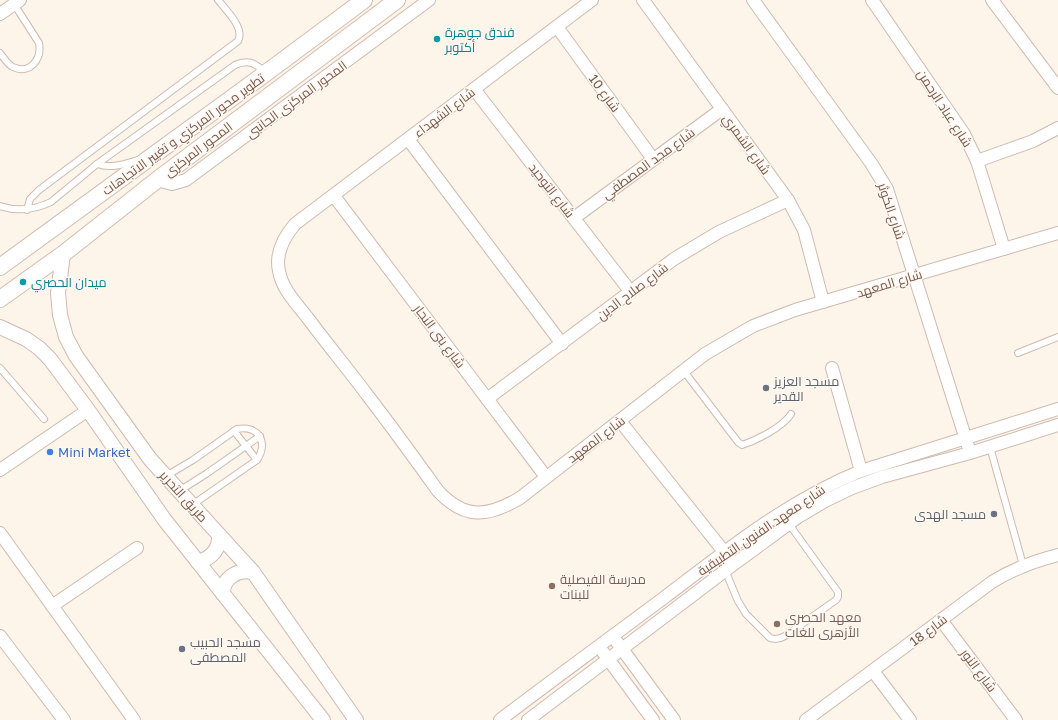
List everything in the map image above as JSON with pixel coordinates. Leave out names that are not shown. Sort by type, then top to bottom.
[{"type":"main road","name":"تطوير محور المركزي و تغيير الاتجاهات","points":[[0,267],[364,0]]},
{"type":"main road","name":"المحور المركزى","points":[[0,299],[63,254],[157,180],[397,0]]},
{"type":"street","name":"المحور المركزى الجانبى","points":[[157,180],[172,184],[186,180],[429,0]]},
{"type":"street","name":"شارع الشهداء","points":[[295,224],[592,0]]},
{"type":"street","name":"شارع الشمري","points":[[643,0],[788,200],[804,230],[823,302]]},
{"type":"street","name":"شارع الكوثر","points":[[753,0],[880,175],[892,204],[970,453]]},
{"type":"street","name":"شارع عباد الرحمن","points":[[872,0],[956,121],[971,147],[977,161],[1004,250]]},
{"type":"street","points":[[992,0],[1058,88]]},
{"type":"street","points":[[0,14],[17,2]]},
{"type":"street","name":"شارع 10","points":[[556,27],[653,159]]},
{"type":"street","name":"شارع التوحيد","points":[[474,89],[630,292]]},
{"type":"street","name":"شارع مجد المصطفي","points":[[574,218],[722,109]]},
{"type":"street","points":[[977,161],[1033,141],[1058,128]]},
{"type":"street","points":[[408,139],[562,344]]},
{"type":"street","name":"شارع بنى النجار","points":[[334,196],[546,477]]},
{"type":"street","name":"شارع صلاح الدين","points":[[487,399],[674,259],[719,232],[788,200]]},
{"type":"street","name":"شارع المعهد","points":[[295,224],[281,245],[278,257],[278,270],[282,282],[289,293],[319,334],[369,396],[438,491],[457,507],[481,513],[493,511],[520,498],[620,421],[683,370],[705,354],[753,326],[794,310],[1058,233]]},
{"type":"street","name":"طريق التحرير","points":[[63,254],[58,293],[60,315],[66,337],[76,356],[150,459],[253,572],[356,720]]},
{"type":"street","name":"طريق التحرير","points":[[0,327],[26,338],[50,359],[88,410],[164,519],[322,720]]},
{"type":"street","points":[[832,368],[861,471]]},
{"type":"street","name":"شارع معهد الفنون التطبيقية","points":[[500,720],[724,552],[812,493],[838,480],[861,471],[1058,409]]},
{"type":"street","points":[[0,470],[88,410]]},
{"type":"street","points":[[620,421],[724,552],[729,567]]},
{"type":"street","name":"شارع معهد الفنون التطبيقية","points":[[531,719],[608,658],[729,567],[789,524],[825,501],[852,488],[912,468],[970,453],[1058,425]]},
{"type":"street","points":[[0,533],[134,720]]},
{"type":"street","points":[[198,562],[207,559],[215,552],[219,542],[219,535]]},
{"type":"street","points":[[52,606],[137,548]]},
{"type":"street","name":"شارع 18","points":[[806,720],[992,582],[1024,565],[1058,557]]},
{"type":"street","points":[[223,594],[224,585],[230,577],[243,571],[253,572]]},
{"type":"street","name":"شارع النور","points":[[941,620],[1016,720]]},
{"type":"street","points":[[0,636],[64,720]]},
{"type":"street","points":[[612,636],[674,720]]},
{"type":"street","points":[[599,647],[653,720]]},
{"type":"street","points":[[873,671],[910,720]]},
{"type":"lane","points":[[26,210],[30,199],[39,190],[238,41],[240,34],[238,27],[218,0]]},
{"type":"lane","points":[[0,53],[9,64],[20,69],[32,65],[39,55],[39,43],[17,2]]},
{"type":"lane","points":[[0,206],[17,210],[26,210],[43,206],[51,202],[97,164],[235,65],[246,61],[251,62],[257,64],[266,73]]},
{"type":"lane","points":[[97,164],[115,166],[153,155]]},
{"type":"lane","points":[[1018,353],[1058,337]]},
{"type":"lane","points":[[0,368],[44,419]]},
{"type":"lane","points":[[683,370],[738,442],[742,444],[755,440],[787,420],[791,414]]},
{"type":"lane","points":[[0,379],[6,375]]},
{"type":"lane","points":[[166,477],[237,429],[245,428],[254,430],[260,436],[263,444],[262,453],[257,460],[192,505]]},
{"type":"lane","points":[[234,431],[257,460]]},
{"type":"lane","points":[[179,491],[260,436]]},
{"type":"lane","points":[[990,447],[1024,565]]},
{"type":"lane","points":[[729,567],[738,601],[746,614],[770,638],[781,639],[834,602],[838,597],[838,592],[789,524]]},
{"type":"place","name":"فندق جوهرة أكتوبر","points":[[437,39]]},
{"type":"place","name":"ميدان الحصري","points":[[23,282]]},
{"type":"place","name":"مسجد العزيز القدير","points":[[766,388]]},
{"type":"place","name":"Mini Market","points":[[50,452]]},
{"type":"place","name":"مسجد الهدى","points":[[994,514]]},
{"type":"place","name":"مدرسة الفيصلية للبنات","points":[[552,586]]},
{"type":"place","name":"معهد الحصرى الأزهرى للغات","points":[[777,624]]},
{"type":"place","name":"مسجد الحبيب المصطفى","points":[[182,649]]}]
